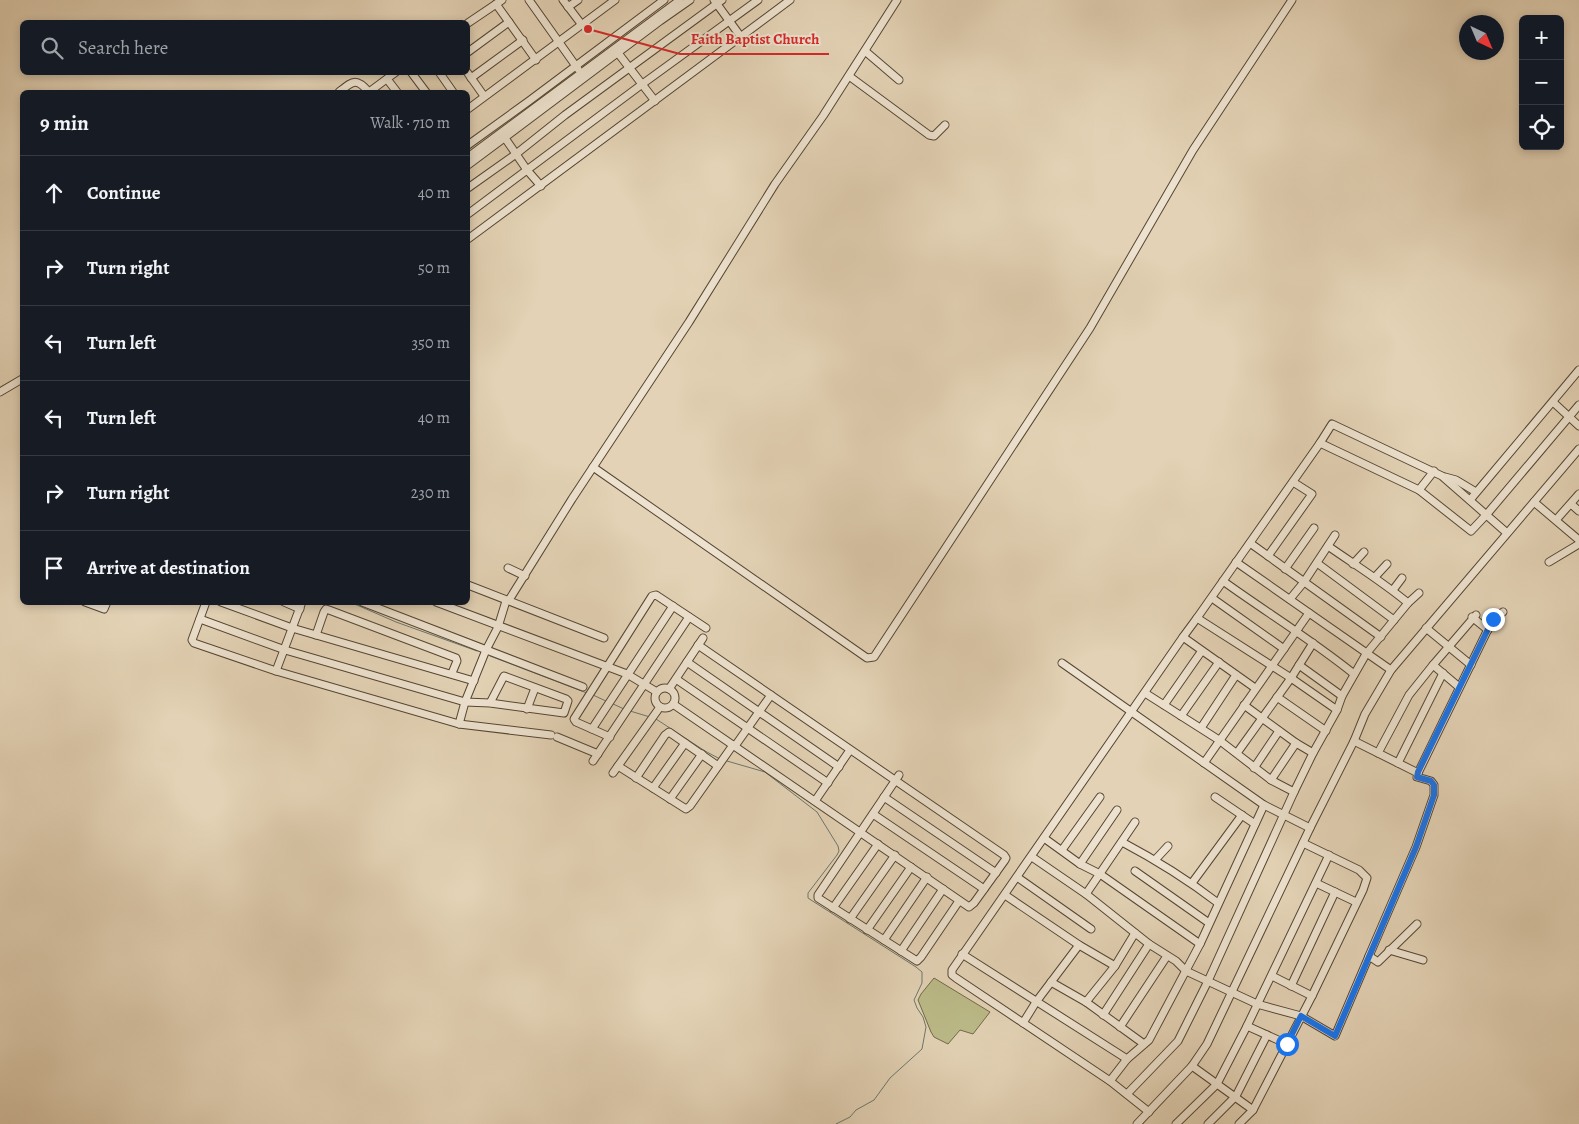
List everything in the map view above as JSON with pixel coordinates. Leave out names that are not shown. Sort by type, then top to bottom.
[{"type":"street","points":[[529,0],[582,74]]},
{"type":"street","points":[[563,0],[582,25]]},
{"type":"street","points":[[568,7],[578,0]]},
{"type":"street","points":[[470,107],[616,0]]},
{"type":"street","points":[[470,145],[664,0]]},
{"type":"street","points":[[470,156],[680,0]]},
{"type":"street","points":[[470,164],[690,0]]},
{"type":"street","points":[[470,213],[758,0]]},
{"type":"street","points":[[470,238],[790,0]]},
{"type":"street","points":[[459,724],[486,649],[498,627],[508,600],[526,576],[775,184],[818,124],[897,0]]},
{"type":"street","points":[[594,467],[868,658],[874,657],[1090,328],[1193,150],[1292,0]]},
{"type":"street","points":[[470,187],[516,154],[717,1],[741,37]]},
{"type":"street","points":[[470,22],[499,2],[509,22],[536,60]]},
{"type":"street","points":[[470,51],[509,22]]},
{"type":"street","points":[[470,74],[523,40]]},
{"type":"street","points":[[865,50],[899,80]]},
{"type":"street","points":[[618,53],[655,101]]},
{"type":"street","points":[[372,90],[392,75]]},
{"type":"street","points":[[413,75],[424,90]]},
{"type":"street","points":[[441,75],[452,90]]},
{"type":"street","points":[[469,75],[484,96]]},
{"type":"street","points":[[849,76],[929,135],[934,136],[945,125]]},
{"type":"street","points":[[387,79],[395,90]]},
{"type":"street","points":[[341,90],[350,83],[355,82],[362,84],[367,90]]},
{"type":"street","points":[[505,138],[527,170],[541,186]]},
{"type":"street","points":[[1470,500],[1579,370]]},
{"type":"street","points":[[0,392],[20,380]]},
{"type":"street","points":[[1553,402],[1579,426]]},
{"type":"street","points":[[1320,444],[1419,490],[1471,531],[1579,405]]},
{"type":"street","points":[[1148,1112],[1110,1081],[952,975],[952,970],[1222,581],[1320,444],[1332,424],[1434,471],[1487,514],[1507,533]]},
{"type":"street","points":[[1137,1124],[1192,1066],[1207,1044],[1310,828],[1354,741],[1365,714],[1391,670],[1579,449]]},
{"type":"street","points":[[1419,490],[1434,471]]},
{"type":"street","points":[[1442,476],[1456,480],[1476,492]]},
{"type":"street","points":[[1268,556],[1312,494],[1293,482]]},
{"type":"street","points":[[1556,520],[1579,494]]},
{"type":"street","points":[[1534,502],[1579,540]]},
{"type":"street","points":[[1571,504],[1579,511]]},
{"type":"street","points":[[1285,569],[1314,528]]},
{"type":"street","points":[[1290,599],[1304,582],[1335,535]]},
{"type":"street","points":[[1250,543],[1381,637]]},
{"type":"street","points":[[1549,562],[1579,544]]},
{"type":"street","points":[[1328,546],[1393,590],[1408,603]]},
{"type":"street","points":[[1353,564],[1364,552]]},
{"type":"street","points":[[1236,562],[1391,670]]},
{"type":"street","points":[[1317,563],[1394,620]]},
{"type":"street","points":[[1374,577],[1387,564]]},
{"type":"street","points":[[508,568],[526,576]]},
{"type":"street","points":[[1393,590],[1402,578]]},
{"type":"street","points":[[1222,581],[1255,605],[1296,630],[1354,674]]},
{"type":"street","points":[[470,586],[604,638]]},
{"type":"street","points":[[1127,1094],[1178,1041],[1208,981],[1294,792],[1342,696],[1366,654],[1408,603],[1419,593]]},
{"type":"street","points":[[610,737],[576,722],[574,719],[652,596],[656,595],[706,628]]},
{"type":"street","points":[[1212,598],[1284,649]]},
{"type":"street","points":[[93,605],[104,609],[106,605]]},
{"type":"street","points":[[205,605],[192,640],[194,643],[276,671],[459,724],[554,736],[598,754]]},
{"type":"street","points":[[229,605],[292,628],[474,680]]},
{"type":"street","points":[[370,605],[583,687]]},
{"type":"street","points":[[443,605],[627,674],[657,692]]},
{"type":"street","points":[[276,671],[301,606]]},
{"type":"street","points":[[592,729],[673,606]]},
{"type":"street","points":[[316,635],[324,612],[329,610],[456,658],[452,673]]},
{"type":"street","points":[[1032,857],[1086,894],[1149,944],[1176,961],[1186,971],[1257,1004],[1301,1016],[1335,1036],[1416,847],[1434,795],[1434,785],[1431,781],[1417,777],[1418,772],[1493,619],[1502,612]]},
{"type":"street","points":[[1204,763],[1309,613]]},
{"type":"street","points":[[1378,753],[1409,695],[1474,616],[1488,630]]},
{"type":"street","points":[[593,761],[689,617]]},
{"type":"street","points":[[1197,618],[1291,678],[1336,710]]},
{"type":"street","points":[[200,619],[284,650],[466,702],[490,703],[564,713],[567,700],[504,676],[490,703]]},
{"type":"street","points":[[1426,628],[1471,665]]},
{"type":"street","points":[[1183,637],[1255,688]]},
{"type":"street","points":[[669,689],[703,638]]},
{"type":"street","points":[[1237,753],[1291,678],[1313,643]]},
{"type":"street","points":[[673,704],[969,907],[974,903],[1006,858],[1004,854],[897,778],[850,750],[698,645]]},
{"type":"street","points":[[1164,705],[1202,652]]},
{"type":"street","points":[[687,662],[839,767]]},
{"type":"street","points":[[1181,716],[1219,662]]},
{"type":"street","points":[[1062,663],[1264,805],[1310,828]]},
{"type":"street","points":[[1299,665],[1342,696]]},
{"type":"street","points":[[1432,665],[1459,687]]},
{"type":"street","points":[[1398,763],[1443,673]]},
{"type":"street","points":[[1201,728],[1236,675]]},
{"type":"street","points":[[676,679],[828,782]]},
{"type":"street","points":[[527,709],[535,688]]},
{"type":"street","points":[[662,688],[669,689],[675,695],[673,704],[668,708],[660,706],[655,699],[657,692],[662,688]]},
{"type":"street","points":[[1145,693],[1220,740],[1271,780],[1294,792]]},
{"type":"street","points":[[618,766],[684,808],[688,808],[771,695]]},
{"type":"street","points":[[1277,697],[1326,731]]},
{"type":"street","points":[[1244,705],[1313,753]]},
{"type":"street","points":[[613,773],[660,706]]},
{"type":"street","points":[[1254,768],[1279,731]]},
{"type":"street","points":[[636,778],[667,733],[671,733],[702,754],[721,762]]},
{"type":"street","points":[[1354,741],[1418,772]]},
{"type":"street","points":[[653,788],[685,743]]},
{"type":"street","points":[[1271,780],[1296,743]]},
{"type":"street","points":[[815,801],[850,750]]},
{"type":"street","points":[[670,799],[702,754]]},
{"type":"street","points":[[897,778],[817,896],[819,900],[915,960],[919,960],[960,901]]},
{"type":"street","points":[[884,797],[996,873]]},
{"type":"street","points":[[1062,850],[1100,797]]},
{"type":"street","points":[[1215,797],[1255,824]]},
{"type":"street","points":[[1110,1081],[1128,1059],[1150,1040],[1200,944],[1264,805]]},
{"type":"street","points":[[1080,864],[1117,810]]},
{"type":"street","points":[[873,814],[984,889]]},
{"type":"street","points":[[1192,883],[1242,815]]},
{"type":"street","points":[[1086,894],[1135,822]]},
{"type":"street","points":[[1044,838],[1080,864],[1100,874],[1200,944]]},
{"type":"street","points":[[1122,842],[1192,883],[1218,903]]},
{"type":"street","points":[[833,908],[878,844]]},
{"type":"street","points":[[1239,1124],[1253,1110],[1312,996],[1367,878],[1359,870],[1303,844]]},
{"type":"street","points":[[1155,860],[1168,846]]},
{"type":"street","points":[[1176,1124],[1217,1084],[1272,976],[1328,855]]},
{"type":"street","points":[[850,919],[894,856]]},
{"type":"street","points":[[867,930],[911,867]]},
{"type":"street","points":[[1135,871],[1209,923]]},
{"type":"street","points":[[884,940],[927,877]]},
{"type":"street","points":[[1017,877],[1091,929]]},
{"type":"street","points":[[1316,883],[1356,902]]},
{"type":"street","points":[[901,951],[944,889]]},
{"type":"street","points":[[1292,986],[1335,892]]},
{"type":"street","points":[[1005,895],[1079,945],[1115,966]]},
{"type":"street","points":[[1369,956],[1378,962],[1417,924]]},
{"type":"street","points":[[1086,1002],[1115,966],[1135,933]]},
{"type":"street","points":[[1103,1015],[1149,944]]},
{"type":"street","points":[[1023,1023],[1036,1002],[1079,945]]},
{"type":"street","points":[[1389,950],[1423,960]]},
{"type":"street","points":[[962,954],[1128,1059]]},
{"type":"street","points":[[1120,1027],[1167,956]]},
{"type":"street","points":[[1272,976],[1312,996]]},
{"type":"street","points":[[1051,982],[1086,1002],[1144,1044]]},
{"type":"street","points":[[1247,1026],[1287,1044]]},
{"type":"street","points":[[1208,1124],[1236,1096],[1267,1035]]},
{"type":"street","points":[[1192,1066],[1253,1110]]},
{"type":"shaded area","points":[[934,978],[990,1012],[973,1034],[960,1030],[948,1044],[934,1037],[918,1000]]},
{"type":"waterway","points":[[357,605],[396,622],[477,651]]},
{"type":"waterway","points":[[490,656],[587,693]]},
{"type":"waterway","points":[[593,695],[608,702]]},
{"type":"waterway","points":[[611,703],[624,709]]},
{"type":"waterway","points":[[630,711],[650,717]]},
{"type":"waterway","points":[[656,719],[720,759]]},
{"type":"waterway","points":[[727,761],[765,772],[817,812],[838,846],[839,851],[837,855],[808,893],[808,898],[922,972],[922,983],[914,1000],[926,1027],[922,1049],[890,1078],[874,1100],[856,1110],[850,1117],[836,1124]]},
{"type":"place","name":"Faith Baptist Church","points":[[588,29]]},
{"type":"route","points":[[1287,1044],[1301,1016],[1335,1036],[1416,847],[1434,795],[1434,785],[1431,781],[1417,777],[1418,772],[1493,619]]}]
